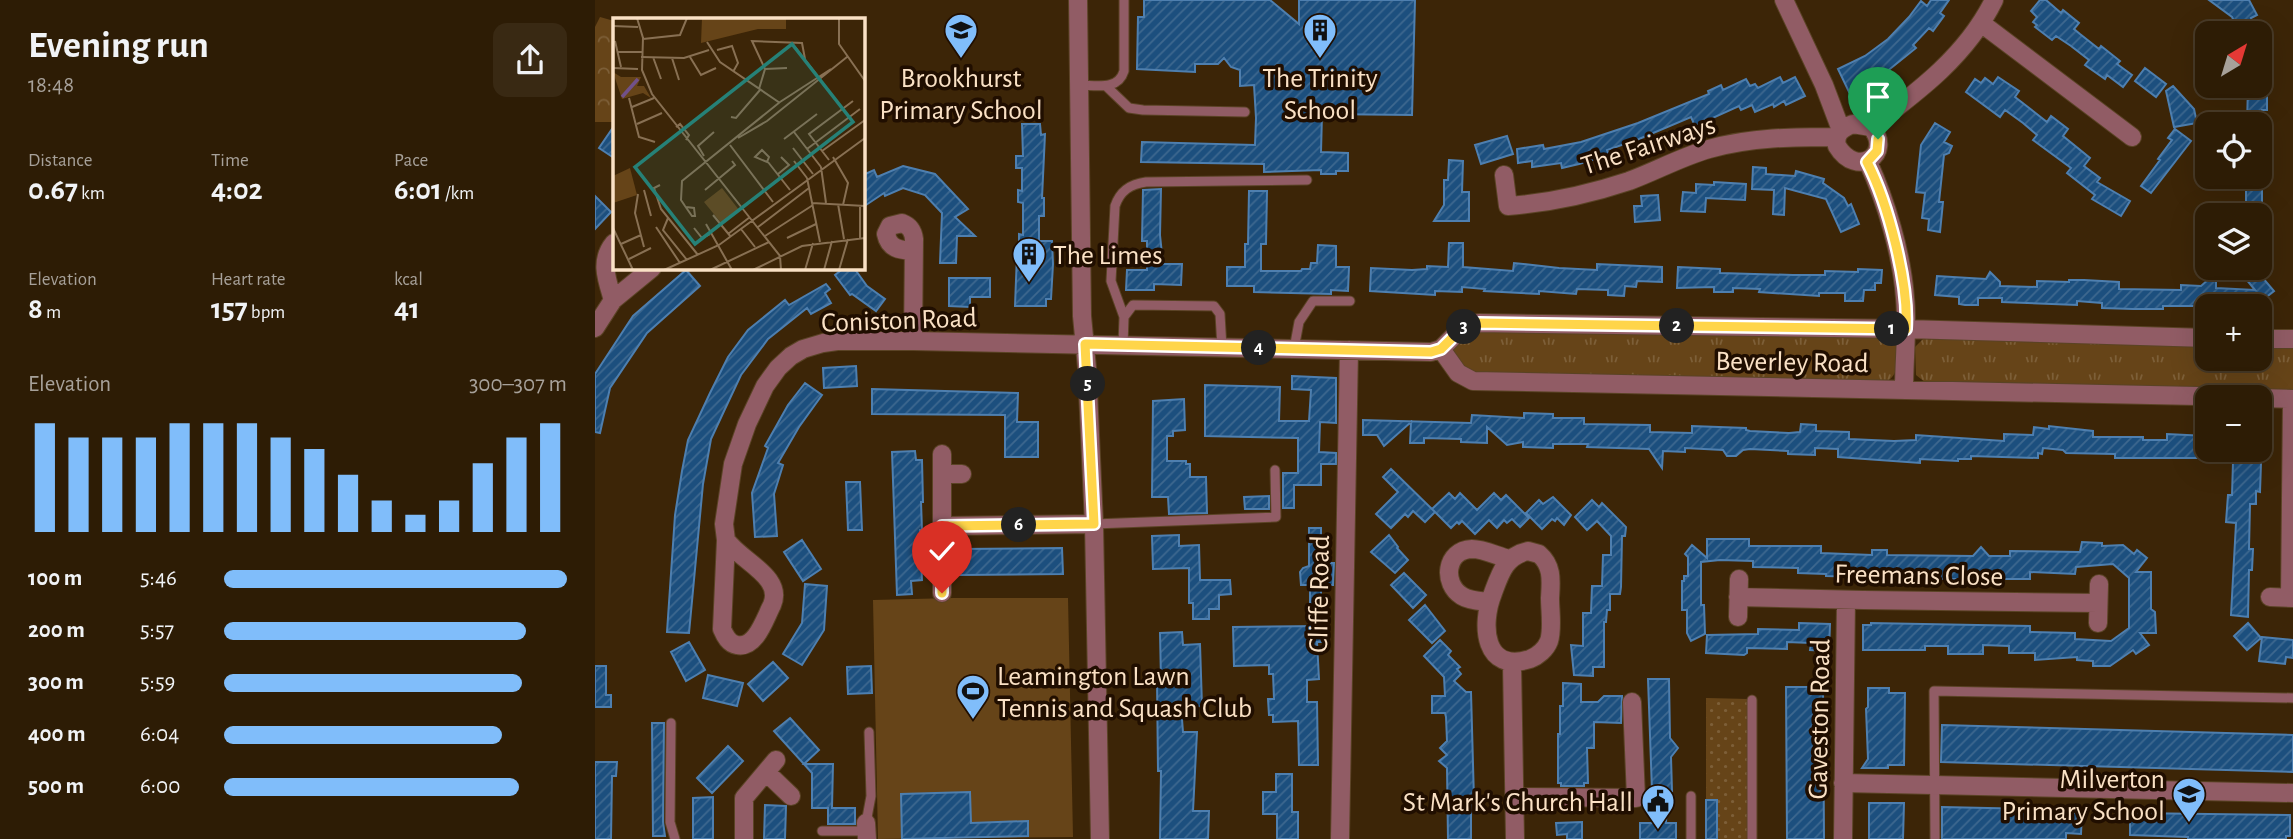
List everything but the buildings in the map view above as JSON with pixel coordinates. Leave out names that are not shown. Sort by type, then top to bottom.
[{"type":"street","points":[[1078,0],[1082,316],[1094,524],[1100,839]]},
{"type":"street","points":[[1784,0],[1824,85],[1839,133],[1837,146],[1846,156],[1857,162],[1867,162],[1879,145],[1877,135],[1871,127],[1929,82],[1957,54],[1981,23],[1994,0]]},
{"type":"street","points":[[1981,23],[2131,137]]},
{"type":"street","name":"The Fairways","points":[[1504,175],[1508,206],[1534,204],[1626,182],[1707,150],[1732,144],[1839,133],[1860,124],[1871,127]]},
{"type":"street","points":[[1867,162],[1887,217],[1902,271],[1906,329]]},
{"type":"street","points":[[613,244],[608,251],[604,268],[613,300]]},
{"type":"street","points":[[913,251],[913,341]]},
{"type":"street","points":[[595,328],[613,300],[650,270]]},
{"type":"street","name":"Beverley Road","points":[[2195,338],[1906,329],[1479,323],[1457,331],[1441,349],[1458,373],[1473,381],[2195,396]]},
{"type":"street","name":"Beverley Road","points":[[1904,390],[1906,329]]},
{"type":"street","points":[[2272,339],[2293,339]]},
{"type":"street","name":"Coniston Road","points":[[726,540],[775,587],[775,599],[767,616],[754,639],[744,645],[729,641],[722,629],[725,516],[733,464],[765,386],[778,368],[803,349],[823,343],[913,341],[1085,344]]},
{"type":"street","points":[[1085,344],[1431,352],[1441,349]]},
{"type":"street","name":"Cliffe Road","points":[[1340,839],[1349,350]]},
{"type":"street","points":[[2270,597],[2292,598],[2293,399],[2272,398]]},
{"type":"street","points":[[942,454],[942,593]]},
{"type":"street","points":[[942,474],[963,474]]},
{"type":"street","points":[[942,526],[1094,524]]},
{"type":"street","points":[[1489,603],[1467,598],[1455,590],[1450,581],[1449,567],[1455,556],[1467,550],[1481,550],[1509,559]]},
{"type":"street","points":[[1522,552],[1535,552],[1548,562],[1551,575],[1549,640],[1543,651],[1535,657],[1512,664],[1495,655],[1490,645],[1487,622],[1489,603],[1509,559],[1522,552]]},
{"type":"street","points":[[2098,623],[2099,583]]},
{"type":"street","name":"Freemans Close","points":[[1738,617],[1738,588],[1846,600],[2098,603]]},
{"type":"street","name":"Gaveston Road","points":[[1843,839],[1846,600]]},
{"type":"street","points":[[1512,664],[1515,839]]},
{"type":"street","points":[[1515,797],[1636,798],[1632,702]]},
{"type":"street","points":[[744,839],[744,798],[771,766],[792,796]]},
{"type":"street","points":[[1843,783],[2293,793]]},
{"type":"lane","points":[[1079,85],[1106,86],[1118,82],[1124,71],[1124,0]]},
{"type":"lane","points":[[1106,86],[1129,108],[1245,112]]},
{"type":"lane","points":[[1123,345],[1124,317],[1111,281],[1115,206],[1117,199],[1127,188],[1146,182],[1307,180]]},
{"type":"lane","points":[[1294,349],[1299,322],[1313,301],[1350,301]]},
{"type":"lane","points":[[1124,317],[1133,305],[1214,306],[1220,314],[1222,348]]},
{"type":"lane","points":[[1094,524],[1276,517],[1275,470]]},
{"type":"lane","points":[[1935,839],[1934,691],[2293,698]]},
{"type":"lane","points":[[1752,700],[1752,839]]},
{"type":"lane","points":[[671,723],[670,822],[675,839]]},
{"type":"lane","points":[[822,831],[867,831],[871,796],[869,732]]},
{"type":"lane","points":[[1691,796],[1691,839]]},
{"type":"green space","points":[[600,17],[613,21],[613,122],[595,122],[595,27]]},
{"type":"green space","points":[[1476,330],[1882,335],[1897,346],[1897,363],[1893,376],[1884,383],[1470,374],[1452,354],[1457,341]]},
{"type":"green space","points":[[1923,339],[2195,345],[2195,371],[2272,371],[2272,346],[2293,347],[2293,391],[2272,391],[2272,385],[2195,385],[2195,389],[1926,383],[1916,375],[1915,347]]},
{"type":"green space","name":"Leamington Lawn Tennis and Squash Club","points":[[1068,598],[1073,837],[878,839],[873,600]]},
{"type":"green space","points":[[1706,698],[1748,699],[1748,839],[1717,839],[1717,800],[1706,800]]},
{"type":"place","name":"Brookhurst Primary School","points":[[961,60]]},
{"type":"place","name":"The Trinity School","points":[[1320,60]]},
{"type":"place","name":"The Limes","points":[[1029,284]]},
{"type":"place","name":"Leamington Lawn Tennis and Squash Club","points":[[973,721]]},
{"type":"place","name":"Milverton Primary School","points":[[2189,824]]},
{"type":"place","name":"St Mark's Church Hall","points":[[1658,831]]},
{"type":"route","points":[[942,593],[942,526],[1094,524],[1085,344],[1431,352],[1441,349],[1463,327],[1479,323],[1906,329],[1902,271],[1887,217],[1867,162],[1877,151],[1878,139]]}]
